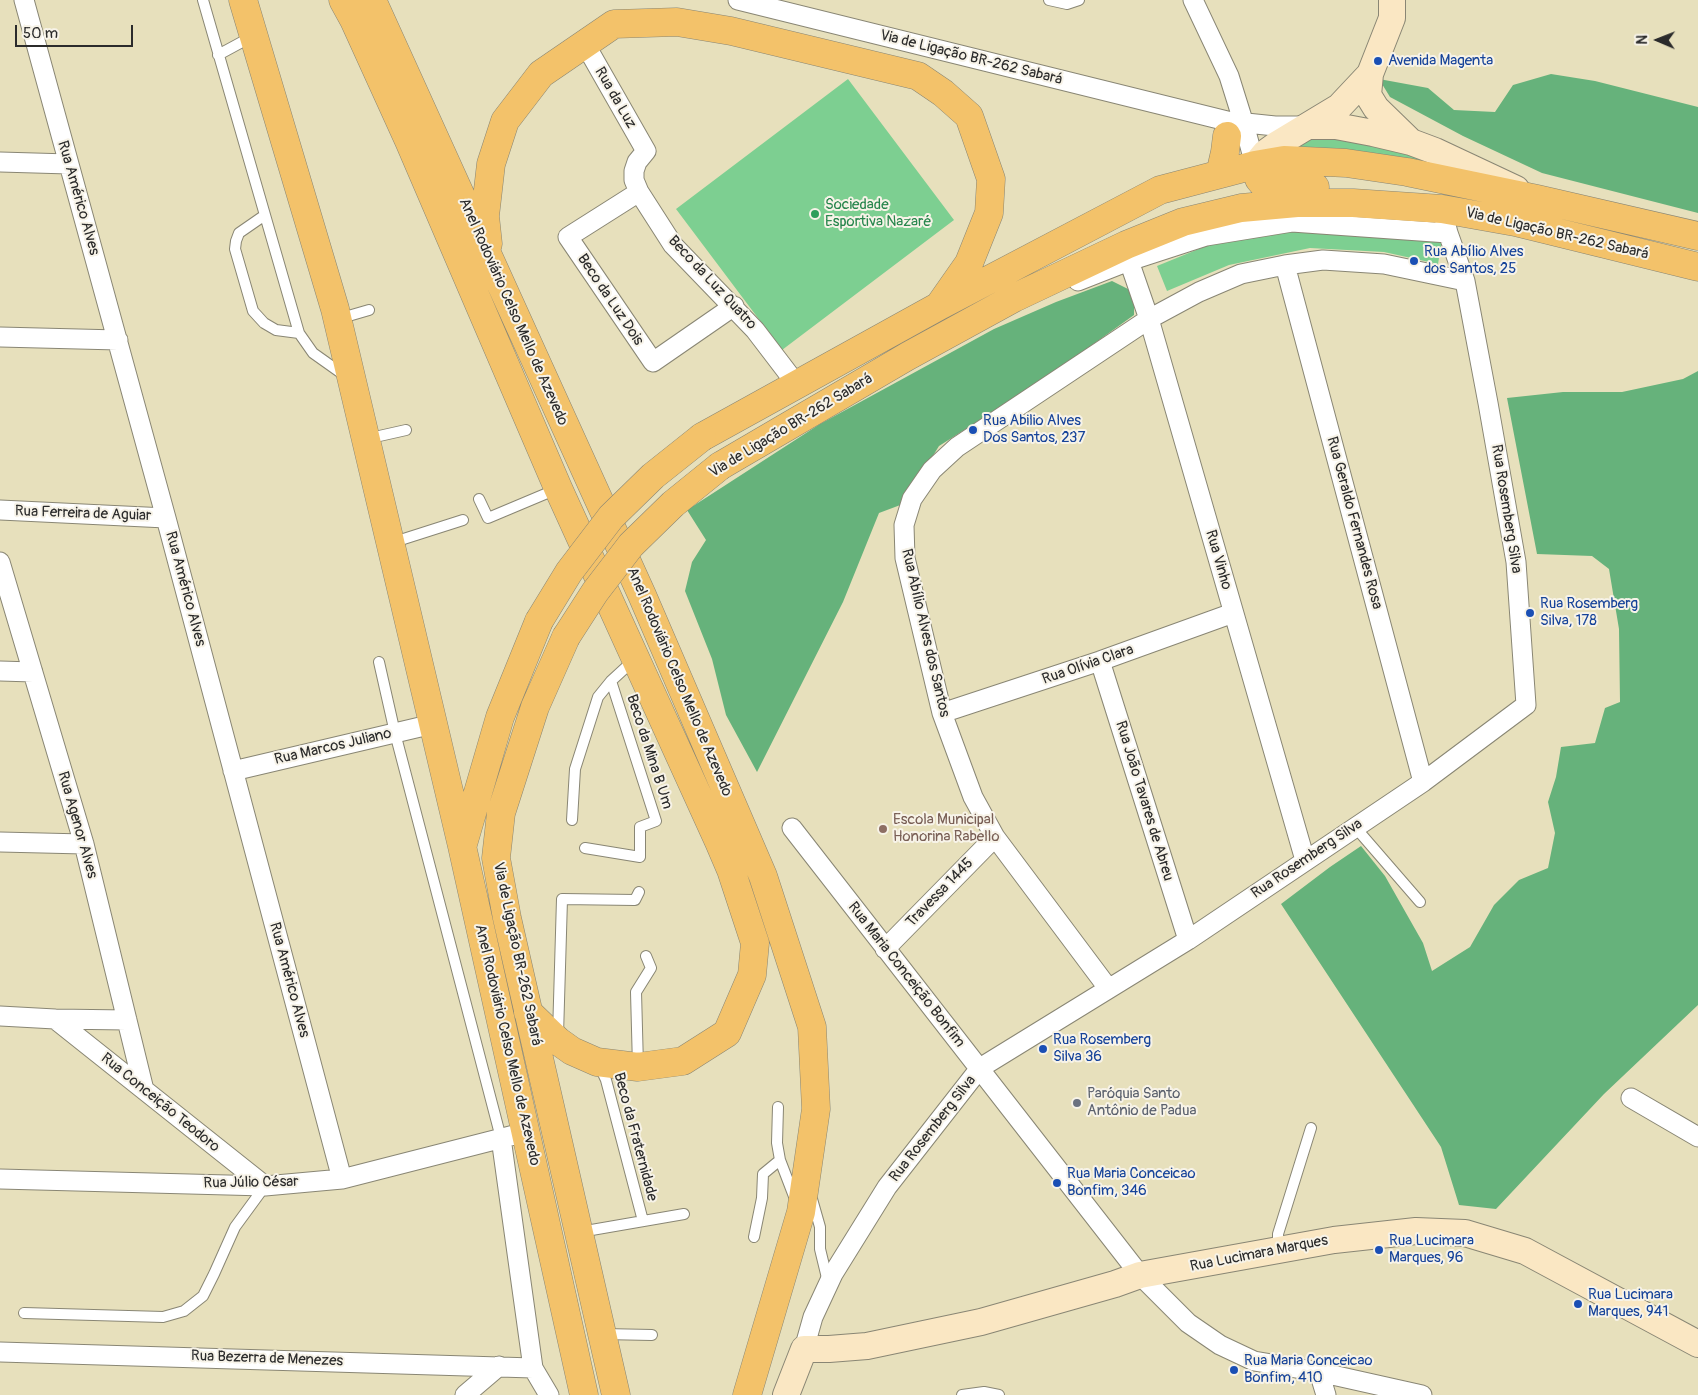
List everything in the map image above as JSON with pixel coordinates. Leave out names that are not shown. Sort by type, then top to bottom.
[{"type":"highway","name":"Anel Rodoviário Celso Mello de Azevedo","points":[[243,0],[337,320],[462,846],[514,1135],[584,1395]]},
{"type":"highway","points":[[343,0],[409,140],[558,488],[731,870],[755,943],[752,975],[727,1033],[683,1061],[638,1067],[598,1062],[572,1051],[528,1012]]},
{"type":"highway","name":"Anel Rodoviário Celso Mello de Azevedo","points":[[372,0],[642,595],[763,876],[812,1027],[816,1109],[801,1212],[746,1395]]},
{"type":"highway","points":[[489,260],[485,216],[491,164],[505,121],[541,74],[614,24],[677,22],[731,32],[918,76],[943,93],[969,116],[991,179],[989,213],[969,263],[939,306]]},
{"type":"highway","points":[[1220,174],[1225,152],[1236,130]]},
{"type":"highway","name":"Via de Ligação BR-262 Sabará","points":[[462,846],[500,717],[539,621],[569,572],[611,517],[653,476],[702,436],[939,306],[1160,190],[1255,165],[1284,160],[1346,163],[1407,172],[1537,199],[1698,236]]},
{"type":"highway","points":[[1255,165],[1259,179],[1264,185],[1332,188],[1436,216]]},
{"type":"highway","name":"Via de Ligação BR-262 Sabará","points":[[616,1395],[528,1012],[496,858],[501,813],[535,707],[566,637],[630,545],[673,504],[720,466],[908,356],[1014,298],[1126,245],[1183,222],[1233,210],[1297,203],[1352,203],[1436,216],[1516,222],[1698,267]]},
{"type":"street","name":"Rua Américo Alves","points":[[24,0],[118,340],[342,1179]]},
{"type":"street","name":"Via de Ligação BR-262 Sabará","points":[[738,0],[1204,115],[1236,130]]},
{"type":"street","points":[[1193,0],[1229,76],[1236,130],[1255,165],[1265,153],[1276,145],[1339,107],[1370,74]]},
{"type":"street","points":[[1392,0],[1392,18],[1370,74],[1368,95],[1376,108],[1411,142]]},
{"type":"street","name":"Rua da Luz","points":[[585,44],[646,151]]},
{"type":"street","points":[[1236,130],[1275,126],[1309,126]]},
{"type":"street","name":"Via de Ligação BR-262 Sabará","points":[[1309,126],[1336,126],[1411,142],[1436,151],[1537,199]]},
{"type":"street","name":"Beco da Luz Quatro","points":[[646,151],[634,171],[634,180],[639,192],[673,245],[734,306],[773,352],[797,385]]},
{"type":"street","points":[[0,162],[69,164]]},
{"type":"street","name":"Beco da Luz Dois","points":[[639,192],[568,237],[653,362],[734,306]]},
{"type":"street","name":"Via de Ligação BR-262 Sabará","points":[[1014,298],[1064,286],[1129,261],[1206,236],[1292,222],[1436,216]]},
{"type":"street","name":"Rua Rosemberg Silva","points":[[786,1395],[804,1349],[813,1317],[833,1274],[887,1187],[980,1068],[1188,940],[1423,782],[1526,705],[1516,562],[1488,403],[1465,281],[1436,216]]},
{"type":"street","name":"Rua Abílio Alves dos Santos","points":[[1108,988],[995,837],[973,797],[942,713],[905,558],[904,525],[912,499],[932,470],[957,447],[1148,319],[1200,292],[1241,274],[1284,264],[1323,260],[1384,264],[1465,281]]},
{"type":"street","name":"Rua Vinho","points":[[1129,261],[1148,319],[1305,860]]},
{"type":"street","name":"Rua Geraldo Fernandes Rosa","points":[[1284,264],[1423,782]]},
{"type":"street","points":[[0,337],[118,340]]},
{"type":"street","name":"Rua Ferreira de Aguiar","points":[[0,510],[166,518]]},
{"type":"street","name":"Rua Agenor Alves","points":[[0,562],[84,844],[144,1090]]},
{"type":"street","name":"Rua Olívia Clara","points":[[942,713],[1100,662],[1233,613]]},
{"type":"street","name":"Rua João Tavares de Abreu","points":[[1100,662],[1188,940]]},
{"type":"street","points":[[0,671],[33,672]]},
{"type":"street","name":"Rua Marcos Juliano","points":[[233,771],[433,724]]},
{"type":"street","name":"Rua Maria Conceição Bonfim","points":[[792,828],[1140,1275],[1188,1323],[1220,1345],[1254,1361],[1319,1372],[1422,1395]]},
{"type":"street","name":"Travessa 1445","points":[[885,949],[995,837]]},
{"type":"street","points":[[0,842],[84,844]]},
{"type":"street","points":[[0,1016],[128,1020]]},
{"type":"street","name":"Rua Conceição Teodoro","points":[[55,1019],[265,1186]]},
{"type":"street","points":[[1630,1098],[1698,1137]]},
{"type":"street","points":[[514,1135],[533,1368],[548,1395]]},
{"type":"street","name":"Rua Júlio César","points":[[0,1178],[265,1186],[342,1179],[514,1135]]},
{"type":"street","name":"Rua Lucimara Marques","points":[[804,1349],[866,1346],[972,1324],[1115,1284],[1140,1275],[1334,1240],[1416,1231],[1465,1233],[1525,1251],[1698,1344]]},
{"type":"street","name":"Rua Bezerra de Menezes","points":[[0,1352],[533,1368]]},
{"type":"street","points":[[465,1395],[499,1366]]},
{"type":"street","points":[[1319,1372],[1326,1395]]},
{"type":"lane","points":[[204,0],[218,55],[299,333],[313,353],[351,380]]},
{"type":"lane","points":[[1049,0],[1066,4],[1078,0]]},
{"type":"lane","points":[[218,55],[253,36]]},
{"type":"lane","points":[[264,215],[239,233],[236,241],[235,249],[250,302],[253,311],[264,323],[276,330],[299,333]]},
{"type":"lane","points":[[337,320],[369,310]]},
{"type":"lane","points":[[365,439],[406,430]]},
{"type":"lane","points":[[479,499],[488,518],[558,488]]},
{"type":"lane","points":[[390,544],[463,520]]},
{"type":"lane","points":[[572,820],[575,769],[598,697],[611,681],[636,659]]},
{"type":"lane","points":[[379,662],[395,733],[514,1135]]},
{"type":"lane","name":"Beco da Mina B Um","points":[[585,848],[640,857],[640,827],[656,821],[611,681]]},
{"type":"lane","points":[[1355,827],[1420,902]]},
{"type":"lane","points":[[558,1040],[562,899],[635,900],[639,892]]},
{"type":"lane","points":[[638,1067],[636,992],[651,968],[646,956]]},
{"type":"lane","name":"Beco da Fraternidade","points":[[598,1062],[606,1080],[643,1221]]},
{"type":"lane","points":[[778,1107],[777,1143],[780,1160],[788,1184],[801,1212]]},
{"type":"lane","points":[[1278,1250],[1278,1234],[1311,1128]]},
{"type":"lane","points":[[754,1237],[762,1198],[763,1174],[780,1160]]},
{"type":"lane","points":[[806,1175],[820,1227],[820,1248],[829,1283]]},
{"type":"lane","points":[[24,1313],[163,1317],[184,1311],[203,1296],[235,1227],[265,1186]]},
{"type":"lane","points":[[579,1232],[684,1214]]},
{"type":"lane","points":[[602,1334],[652,1335]]},
{"type":"lane","points":[[962,1395],[984,1392],[999,1395]]},
{"type":"green space","points":[[1551,74],[1595,81],[1698,107],[1698,213],[1542,173],[1463,136],[1390,97],[1379,79],[1428,88],[1454,110],[1495,112],[1513,85]]},
{"type":"green space","name":"Sociedade Esportiva Nazaré","points":[[848,79],[954,220],[782,350],[676,209]]},
{"type":"green space","points":[[1310,137],[1350,137],[1410,151],[1459,173],[1277,149]]},
{"type":"green space","points":[[1293,229],[1442,240],[1438,264],[1384,252],[1310,248],[1229,265],[1167,291],[1157,266],[1211,244]]},
{"type":"green space","points":[[1112,281],[1134,292],[1134,315],[1046,378],[939,446],[903,504],[879,513],[843,602],[757,772],[726,715],[712,659],[685,591],[692,562],[706,540],[687,510],[820,424],[994,329],[1056,302]]},
{"type":"green space","points":[[1698,371],[1698,1005],[1604,1094],[1496,1209],[1459,1205],[1441,1147],[1281,904],[1361,846],[1385,876],[1423,943],[1432,971],[1470,947],[1494,905],[1519,880],[1548,868],[1555,833],[1548,802],[1556,777],[1561,747],[1595,743],[1605,708],[1620,702],[1619,629],[1609,569],[1592,556],[1537,554],[1507,398],[1563,392],[1622,392],[1683,379]]},
{"type":"place","name":"Avenida Magenta","points":[[1378,61]]},
{"type":"place","name":"Sociedade Esportiva Nazaré","points":[[815,214]]},
{"type":"place","name":"Rua Abílio Alves dos Santos, 25","points":[[1414,261]]},
{"type":"place","name":"Rua Abilio Alves Dos Santos, 237","points":[[973,430]]},
{"type":"place","name":"Rua Rosemberg Silva, 178","points":[[1530,613]]},
{"type":"place","name":"Escola Municipal Honorina Rabello","points":[[883,829]]},
{"type":"place","name":"Rua Rosemberg Silva 36","points":[[1043,1049]]},
{"type":"place","name":"Paróquia Santo Antônio de Padua","points":[[1077,1103]]},
{"type":"place","name":"Rua Maria Conceicao Bonfim, 346","points":[[1057,1183]]},
{"type":"place","name":"Rua Lucimara Marques, 96","points":[[1379,1250]]},
{"type":"place","name":"Rua Lucimara Marques, 941","points":[[1578,1304]]},
{"type":"place","name":"Rua Maria Conceicao Bonfim, 410","points":[[1234,1370]]}]
